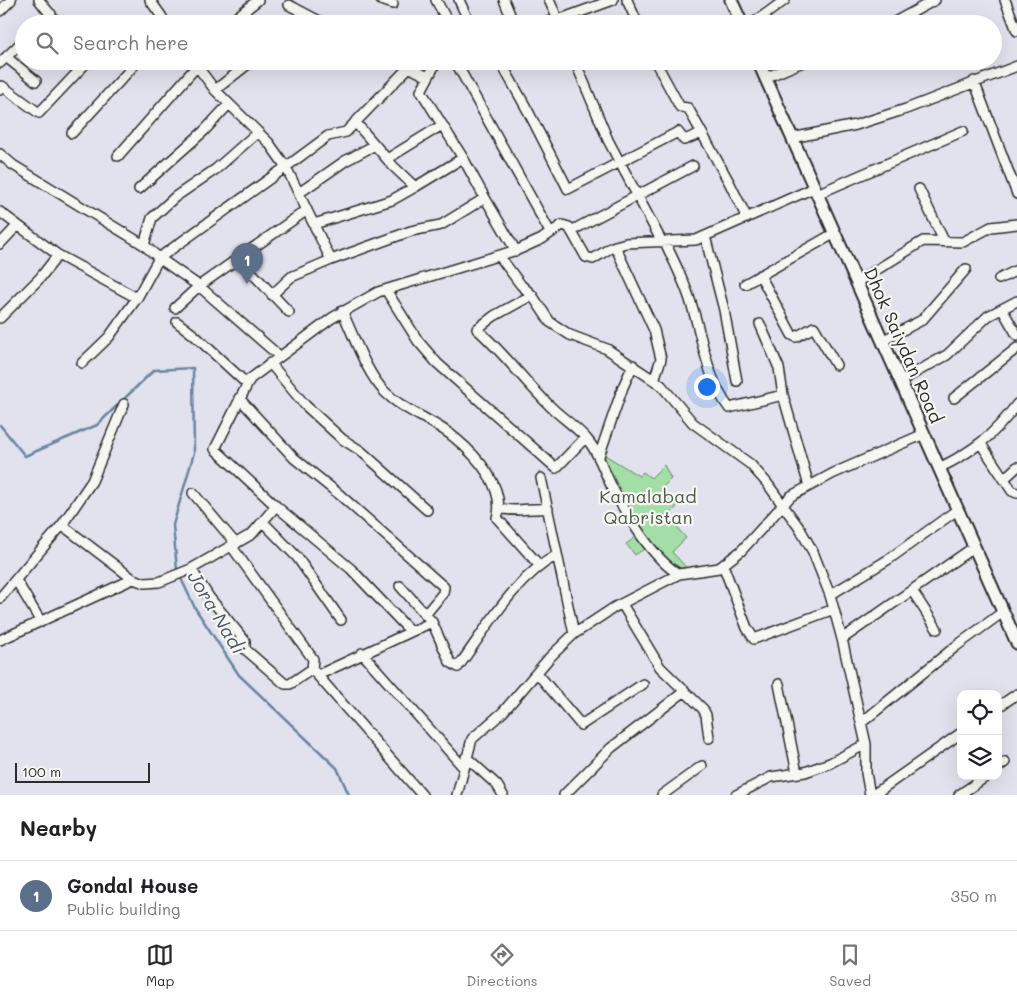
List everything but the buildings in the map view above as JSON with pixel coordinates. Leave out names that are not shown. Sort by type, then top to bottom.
[{"type":"main road","points":[[731,0],[738,15]]},
{"type":"main road","name":"Dhok Saiydan Road","points":[[762,70],[1016,640]]},
{"type":"street","points":[[0,11],[12,0]]},
{"type":"street","points":[[39,0],[50,14]]},
{"type":"street","points":[[150,0],[161,15]]},
{"type":"street","points":[[239,15],[258,0]]},
{"type":"street","points":[[381,0],[393,4]]},
{"type":"street","points":[[436,0],[444,15]]},
{"type":"street","points":[[459,0],[466,15]]},
{"type":"street","points":[[504,0],[510,15]]},
{"type":"street","points":[[549,0],[556,15]]},
{"type":"street","points":[[576,15],[613,0]]},
{"type":"street","points":[[627,0],[634,15]]},
{"type":"street","points":[[765,15],[786,0]]},
{"type":"street","points":[[908,15],[935,0]]},
{"type":"street","points":[[1005,0],[1017,31]]},
{"type":"street","points":[[289,5],[308,15]]},
{"type":"street","points":[[15,49],[3,60],[15,68]]},
{"type":"street","points":[[792,138],[856,125],[906,109],[974,81],[1017,66]]},
{"type":"street","points":[[19,70],[36,81]]},
{"type":"street","points":[[0,90],[2,86],[39,112],[79,70]]},
{"type":"street","points":[[72,133],[130,70]]},
{"type":"street","points":[[118,156],[189,70]]},
{"type":"street","points":[[199,70],[214,90],[258,132],[286,166],[331,260]]},
{"type":"street","points":[[214,90],[240,70]]},
{"type":"street","points":[[82,363],[109,337],[137,298],[159,258],[328,136],[346,132],[406,70]]},
{"type":"street","points":[[415,70],[428,77]]},
{"type":"street","points":[[432,70],[420,91],[462,158],[516,251]]},
{"type":"street","points":[[460,70],[550,232]]},
{"type":"street","points":[[505,70],[528,110],[566,188],[570,188],[678,132],[684,140],[702,133]]},
{"type":"street","points":[[579,70],[608,140],[664,242],[691,302],[709,372],[720,395],[729,408],[783,395]]},
{"type":"street","points":[[660,70],[680,107],[688,108],[747,218]]},
{"type":"street","points":[[766,78],[784,70]]},
{"type":"street","points":[[974,81],[1017,194]]},
{"type":"street","points":[[139,189],[204,132],[229,104]]},
{"type":"street","points":[[355,122],[387,159],[415,187]]},
{"type":"street","points":[[387,159],[442,125]]},
{"type":"street","points":[[410,631],[351,569],[276,506],[215,449],[246,384],[278,355],[342,311],[378,292],[500,257],[542,239],[562,225],[566,224],[589,260],[615,246],[642,242],[696,240],[963,131]]},
{"type":"street","points":[[144,245],[152,218],[174,197],[216,170],[258,132]]},
{"type":"street","points":[[299,193],[345,162],[375,145]]},
{"type":"street","points":[[0,154],[13,166],[144,245],[199,286],[278,355]]},
{"type":"street","points":[[314,224],[392,200],[462,158]]},
{"type":"street","points":[[571,231],[693,166]]},
{"type":"street","points":[[918,189],[944,242]]},
{"type":"street","points":[[272,295],[292,277],[331,260],[411,231],[441,225],[485,198]]},
{"type":"street","points":[[176,308],[199,286],[307,210]]},
{"type":"street","points":[[0,212],[58,255],[137,298]]},
{"type":"street","points":[[857,282],[901,257],[923,241],[963,242],[991,227],[1017,224]]},
{"type":"street","points":[[0,244],[17,226]]},
{"type":"street","points":[[745,284],[834,233]]},
{"type":"street","points":[[705,236],[724,310],[736,380]]},
{"type":"street","points":[[615,246],[654,330],[661,359],[654,380]]},
{"type":"street","points":[[0,318],[40,278],[58,255]]},
{"type":"street","points":[[500,257],[556,327],[570,335],[607,349],[654,380],[693,423],[750,464],[783,503],[813,552],[830,595],[866,744],[866,773],[871,795],[958,735]]},
{"type":"street","points":[[238,258],[289,312]]},
{"type":"street","points":[[882,340],[922,320],[966,269]]},
{"type":"street","points":[[999,279],[1017,270]]},
{"type":"street","points":[[760,275],[792,335],[796,337],[814,327],[836,365]]},
{"type":"street","points":[[386,290],[418,340],[438,363],[556,468],[585,438]]},
{"type":"street","points":[[532,295],[494,316],[477,329],[514,365],[550,406],[585,438],[599,456],[613,490],[628,515],[666,566],[679,574]]},
{"type":"street","points":[[900,381],[947,355],[988,316],[1017,301]]},
{"type":"street","points":[[1002,309],[1017,335]]},
{"type":"street","points":[[342,311],[376,380],[397,402],[454,438],[472,454],[488,474],[497,494],[500,508],[497,518],[539,565]]},
{"type":"street","points":[[178,322],[246,384]]},
{"type":"street","points":[[760,324],[779,368],[783,395],[809,486]]},
{"type":"street","points":[[954,398],[1017,348]]},
{"type":"street","points":[[270,363],[305,405],[342,439],[361,451],[427,510]]},
{"type":"street","points":[[599,456],[623,387],[633,365]]},
{"type":"street","points":[[191,569],[209,597],[245,641],[244,649],[285,684],[290,684],[410,631],[428,618],[443,593],[444,588],[340,495],[294,458],[239,398]]},
{"type":"street","points":[[0,598],[62,525],[97,471],[124,404]]},
{"type":"street","points":[[939,468],[981,444],[998,429],[1017,404]]},
{"type":"street","points":[[457,795],[472,740],[503,712],[574,634],[622,604],[679,574],[708,571],[722,565],[741,551],[783,503],[809,486],[924,434]]},
{"type":"street","points":[[981,444],[1012,491],[1017,493]]},
{"type":"street","points":[[1005,478],[1017,467]]},
{"type":"street","points":[[541,478],[574,634]]},
{"type":"street","points":[[193,493],[234,545],[313,659],[315,672],[422,795]]},
{"type":"street","points":[[62,525],[133,579],[145,582],[159,582],[191,569],[234,545],[254,532],[276,506]]},
{"type":"street","points":[[500,508],[506,510],[534,507],[548,509]]},
{"type":"street","points":[[830,595],[890,559],[957,510]]},
{"type":"street","points":[[262,522],[297,556],[341,620]]},
{"type":"street","points":[[842,639],[974,547]]},
{"type":"street","points":[[400,586],[428,618],[450,662],[458,667],[514,592],[539,565],[557,555]]},
{"type":"street","points":[[722,565],[747,628],[754,639],[834,609]]},
{"type":"street","points":[[0,640],[133,579]]},
{"type":"street","points":[[16,580],[41,622]]},
{"type":"street","points":[[912,592],[937,629]]},
{"type":"street","points":[[622,604],[660,667],[703,709],[706,716],[709,738]]},
{"type":"street","points":[[861,723],[955,647],[1003,612]]},
{"type":"street","points":[[362,653],[464,768]]},
{"type":"street","points":[[537,673],[581,725],[643,684]]},
{"type":"street","points":[[779,684],[797,773]]},
{"type":"street","points":[[564,795],[612,748],[685,691]]},
{"type":"street","points":[[1002,704],[1017,694]]},
{"type":"street","points":[[736,795],[771,777],[797,773],[830,763],[866,744]]},
{"type":"street","points":[[466,757],[497,785],[503,795]]},
{"type":"street","points":[[662,795],[702,766]]},
{"type":"street","points":[[959,795],[981,780]]},
{"type":"green space","name":"Kamalabad Qabristan","points":[[605,455],[639,476],[643,472],[651,478],[664,465],[671,479],[661,489],[679,504],[668,517],[686,538],[672,552],[686,567],[675,572],[649,546],[635,555],[626,544],[640,534],[602,462]]},
{"type":"waterway","name":"Jora Nadi","points":[[0,425],[25,456],[97,425],[154,370],[193,368],[194,453],[173,525],[177,570],[195,608],[239,675],[337,768],[349,795]]},
{"type":"place","name":"Gondal House","points":[[247,284]]}]
